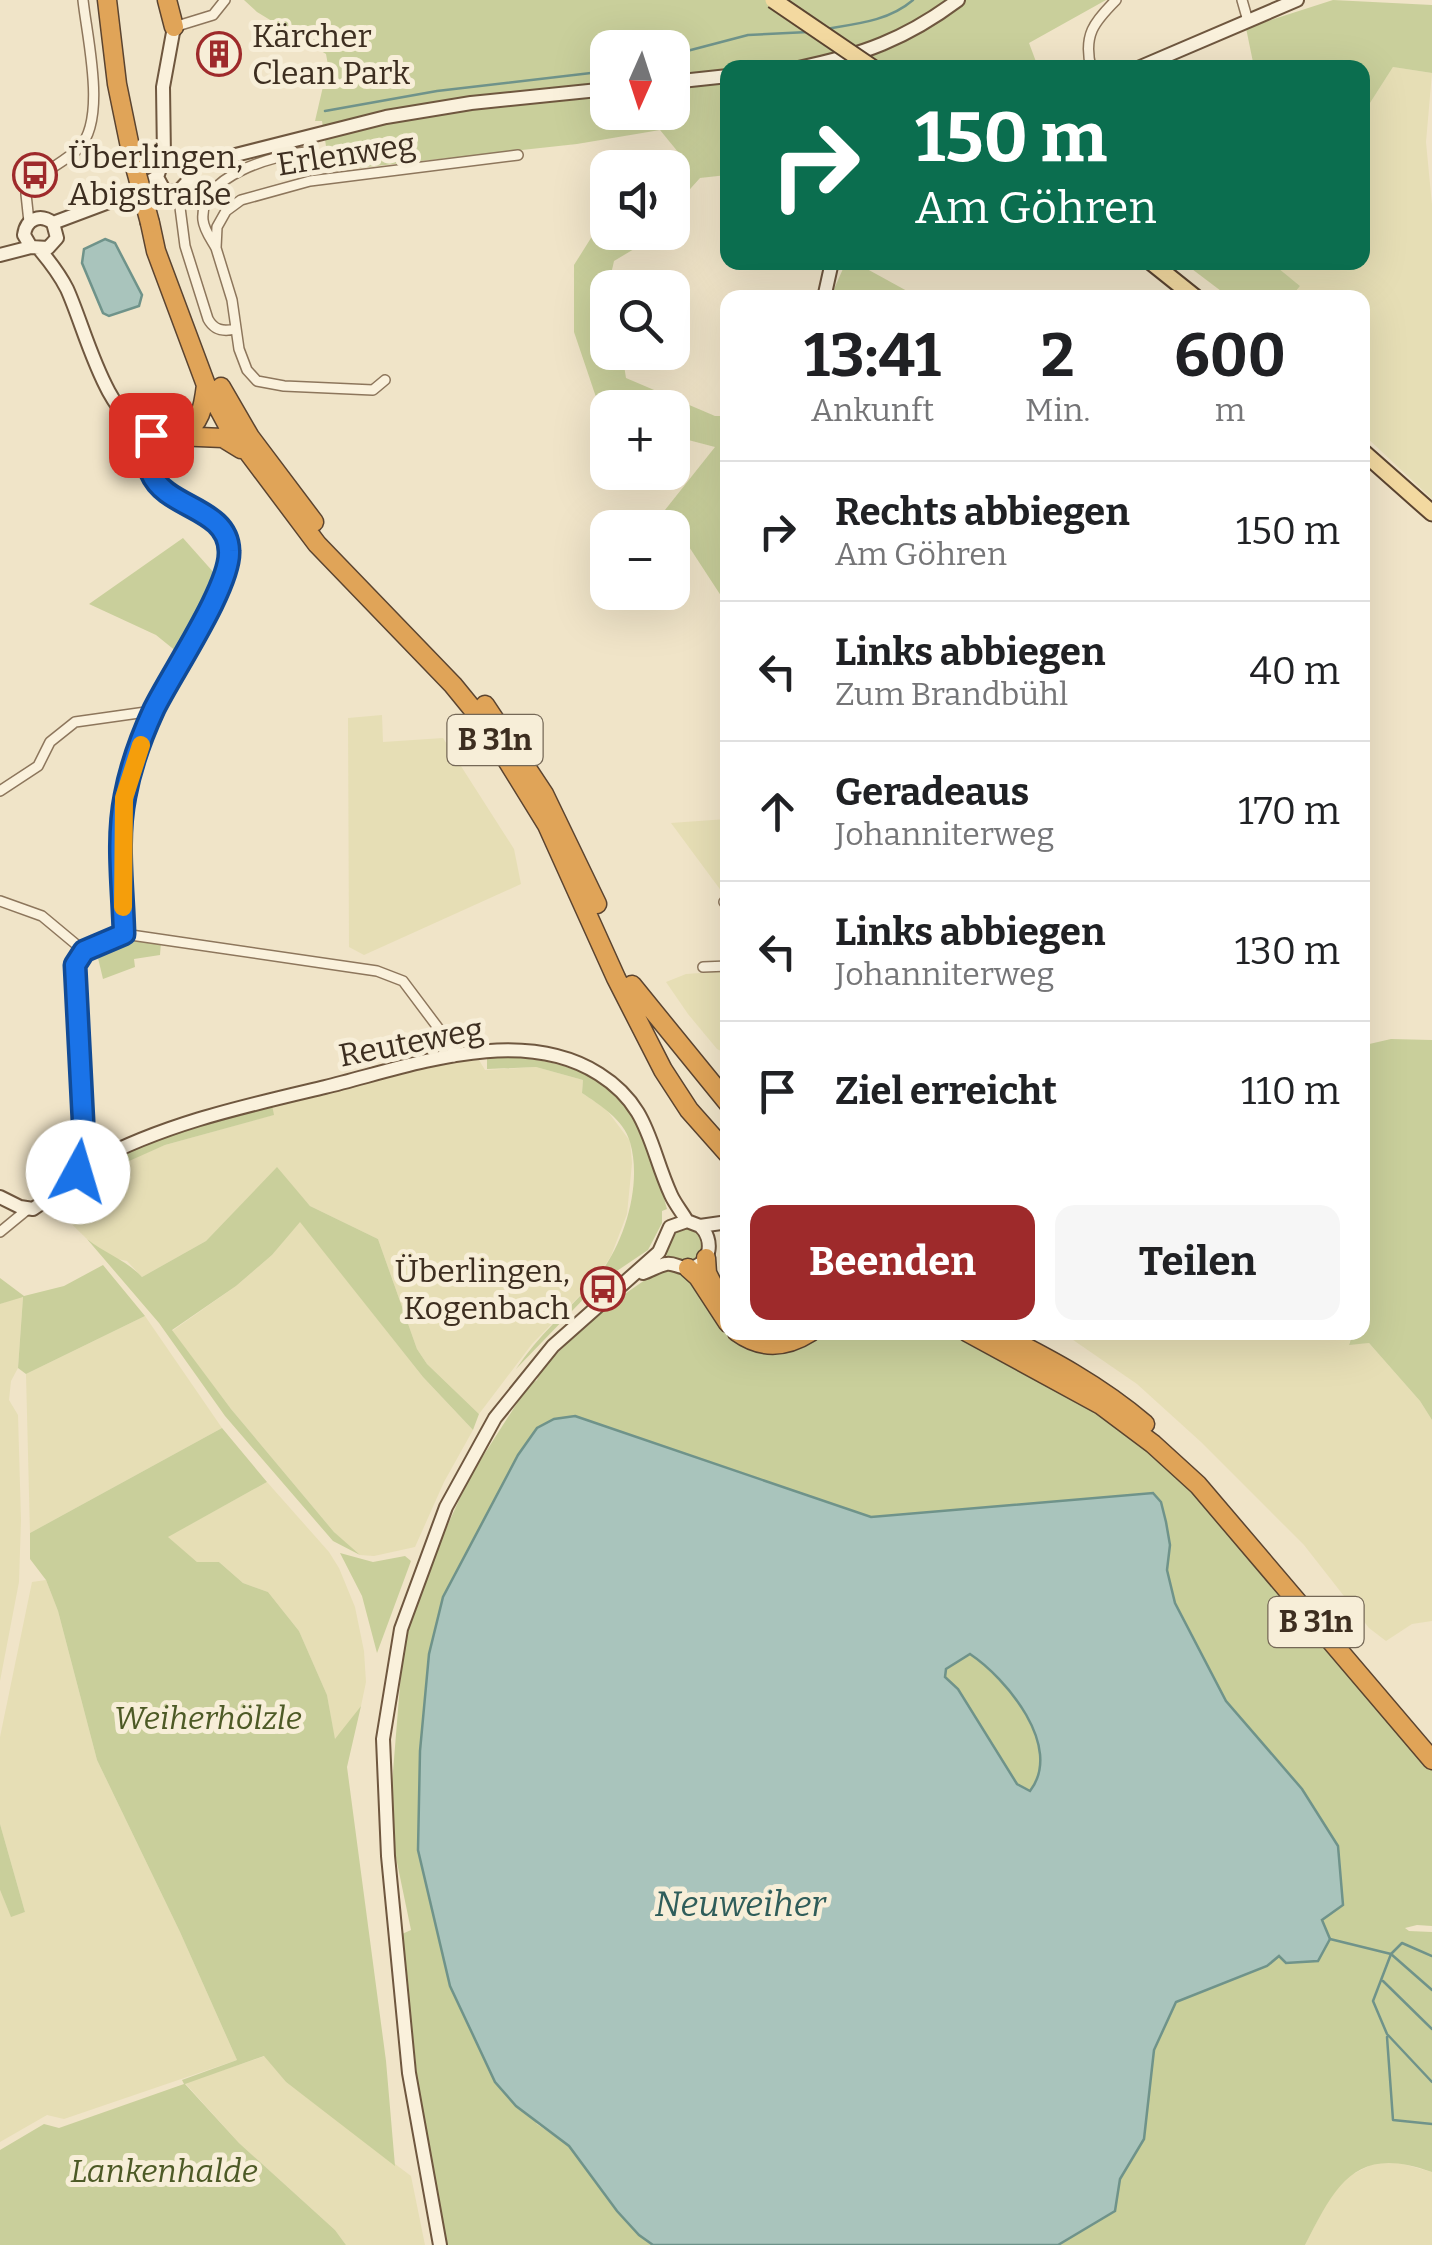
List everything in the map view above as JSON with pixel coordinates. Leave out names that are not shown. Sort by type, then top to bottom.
[{"type":"highway","points":[[167,0],[174,27]]},
{"type":"highway","points":[[110,6],[117,84],[131,152],[156,251],[185,327]]},
{"type":"highway","name":"B 31n","points":[[185,327],[206,384],[246,452],[317,544],[454,685],[484,723],[548,825],[616,978],[663,1070],[689,1110],[720,1145]]},
{"type":"highway","name":"B 31n","points":[[185,327],[250,437],[330,542],[473,690],[517,750],[570,842],[652,1027],[692,1094],[720,1128]]},
{"type":"highway","points":[[180,437],[195,426],[202,413],[206,384]]},
{"type":"highway","points":[[151,435],[223,438],[246,452]]},
{"type":"highway","points":[[632,985],[720,1093]]},
{"type":"highway","points":[[706,1258],[706,1273],[720,1297]]},
{"type":"highway","points":[[680,1266],[698,1277],[720,1311]]},
{"type":"highway","points":[[748,1340],[770,1345],[796,1340]]},
{"type":"highway","name":"B 31n","points":[[982,1340],[1101,1405],[1198,1484]]},
{"type":"highway","name":"B 31n","points":[[1012,1340],[1068,1367],[1107,1392],[1183,1462],[1432,1760]]},
{"type":"highway","points":[[1031,1340],[1068,1367]]},
{"type":"main road","points":[[773,0],[860,60]]},
{"type":"main road","points":[[828,60],[888,44],[958,0]]},
{"type":"main road","points":[[1156,60],[1297,0]]},
{"type":"main road","points":[[173,172],[186,187],[178,192],[173,172],[165,135],[163,87],[174,27]]},
{"type":"main road","points":[[690,80],[720,77]]},
{"type":"main road","points":[[0,253],[53,222],[85,214],[173,172],[404,114],[590,90]]},
{"type":"main road","points":[[55,240],[85,214]]},
{"type":"main road","points":[[53,222],[65,285]]},
{"type":"main road","points":[[32,234],[55,240]]},
{"type":"main road","points":[[32,234],[65,285],[114,401],[136,429],[151,435]]},
{"type":"main road","points":[[1162,270],[1186,290]]},
{"type":"main road","points":[[1370,457],[1432,513]]},
{"type":"main road","name":"Reuteweg","points":[[28,1210],[94,1162],[212,1114],[400,1066],[454,1057],[534,1053],[570,1060],[598,1073],[622,1092],[643,1119],[672,1199],[693,1223]]},
{"type":"main road","points":[[0,1197],[28,1210]]},
{"type":"main road","name":"Reuteweg","points":[[670,1227],[672,1199]]},
{"type":"main road","points":[[693,1223],[709,1238]]},
{"type":"main road","points":[[440,2245],[412,2090],[394,1946],[383,1740],[394,1660],[410,1598],[453,1492],[485,1433],[511,1396],[553,1346],[636,1275],[663,1246],[670,1227],[720,1224]]},
{"type":"main road","points":[[636,1275],[706,1258],[709,1238],[720,1230]]},
{"type":"main road","points":[[663,1246],[680,1266]]},
{"type":"street","points":[[32,234],[27,190],[33,181],[82,146],[90,131],[93,99],[83,0]]},
{"type":"street","points":[[174,27],[213,14],[225,0]]},
{"type":"street","points":[[1089,60],[1086,46],[1090,28],[1116,0]]},
{"type":"street","points":[[1242,0],[1248,20]]},
{"type":"street","name":"Erlenweg","points":[[307,152],[264,159],[218,188],[204,208],[203,222],[216,248],[232,300],[235,329],[247,370],[257,382],[357,390],[373,390],[385,380]]},
{"type":"street","name":"Erlenweg","points":[[216,248],[218,228],[226,211],[260,193],[340,176],[518,155]]},
{"type":"street","points":[[178,192],[185,246],[208,319],[220,330],[235,329]]},
{"type":"street","points":[[124,934],[124,798],[153,711],[217,590],[230,551],[226,535],[217,523],[158,484],[150,471],[151,435]]},
{"type":"street","points":[[0,791],[38,766],[50,742],[75,722],[153,711]]},
{"type":"street","points":[[0,901],[42,916],[84,951]]},
{"type":"street","points":[[78,1172],[83,1121],[75,965],[84,951],[124,934],[378,971],[403,982],[451,1046],[454,1057]]},
{"type":"street","points":[[703,967],[720,966]]},
{"type":"street","points":[[0,1232],[28,1210]]},
{"type":"shaded area","points":[[1393,67],[1432,73],[1426,142],[1432,205],[1432,499],[1370,441],[1370,290],[1297,290],[1300,286],[1281,270],[1370,270],[1370,103]]},
{"type":"shaded area","points":[[382,715],[383,742],[443,738],[514,849],[521,884],[364,955],[349,947],[348,718]]},
{"type":"shaded area","points":[[720,820],[720,889],[671,823]]},
{"type":"shaded area","points":[[720,972],[720,1050],[666,982],[686,974]]},
{"type":"shaded area","points":[[479,1060],[485,1070],[536,1067],[583,1080],[582,1093],[606,1109],[630,1141],[632,1163],[627,1214],[611,1256],[596,1279],[532,1344],[479,1414],[427,1364],[417,1349],[378,1239],[310,1206],[277,1168],[206,1241],[142,1277],[127,1261],[112,1258],[87,1239],[56,1209],[60,1197],[73,1186],[107,1169],[165,1145],[273,1115],[272,1105],[453,1062]]},
{"type":"shaded area","points":[[300,1221],[423,1377],[473,1430],[415,1547],[374,1556],[353,1550],[231,1409],[172,1331],[236,1286],[272,1255]]},
{"type":"shaded area","points":[[23,1296],[18,1368],[11,1381],[9,1400],[18,1415],[19,1582],[0,1681],[0,1304]]},
{"type":"shaded area","points":[[145,1316],[222,1428],[30,1533],[26,1374]]},
{"type":"shaded area","points":[[1073,1340],[1369,1343],[1432,1420],[1432,1621],[1412,1624],[1386,1641],[1369,1628],[1304,1545],[1137,1384]]},
{"type":"shaded area","points":[[267,1482],[329,1552],[355,1607],[366,1682],[361,1706],[335,1741],[327,1695],[299,1631],[268,1592],[243,1583],[219,1562],[197,1562],[167,1537]]},
{"type":"shaded area","points":[[46,1580],[58,1611],[97,1760],[237,2060],[64,2119],[47,2115],[0,2142],[0,1890],[11,1916],[25,1912],[0,1824],[0,1737],[32,1582]]},
{"type":"shaded area","points":[[265,2056],[286,2082],[411,2176],[425,2245],[346,2245],[335,2230],[239,2143],[185,2083]]},
{"type":"shaded area","points":[[1392,2161],[1432,2172],[1432,2245],[1305,2245],[1326,2203],[1345,2178],[1375,2163]]},
{"type":"green space","points":[[244,0],[1106,0],[1029,43],[1035,60],[720,60],[720,176],[700,178],[690,189],[690,150],[676,150],[660,130],[577,144],[330,171],[322,121],[315,121],[328,65],[326,54]]},
{"type":"green space","points":[[1333,0],[1432,5],[1432,73],[1393,67],[1370,103],[1370,60],[1253,60],[1246,28]]},
{"type":"green space","points":[[590,240],[590,250],[632,250],[614,261],[612,270],[590,270],[590,370],[625,370],[626,378],[654,390],[594,390],[574,332],[574,265]]},
{"type":"green space","points":[[842,270],[869,270],[905,290],[834,290]]},
{"type":"green space","points":[[1193,270],[1281,270],[1300,286],[1297,290],[1220,290]]},
{"type":"green space","points":[[690,405],[720,416],[720,594],[690,548],[690,510],[665,510],[681,490],[690,490],[690,478],[715,447],[690,440]]},
{"type":"green space","points":[[183,538],[215,574],[177,652],[156,635],[89,604]]},
{"type":"green space","points":[[132,939],[161,942],[160,955],[134,959],[135,967],[103,979],[98,958],[122,941],[129,943]]},
{"type":"green space","points":[[1391,1039],[1432,1040],[1432,1420],[1369,1343],[1349,1345],[1351,1340],[1370,1340],[1370,1044]]},
{"type":"green space","points":[[487,1057],[551,1063],[608,1088],[624,1102],[644,1130],[667,1209],[662,1211],[662,1223],[648,1250],[599,1283],[516,1369],[593,1282],[613,1252],[628,1216],[633,1159],[627,1134],[610,1114],[582,1093],[583,1080],[536,1067],[487,1069]]},
{"type":"green space","points":[[272,1105],[274,1115],[165,1145],[73,1186],[97,1168],[145,1146]]},
{"type":"green space","points":[[277,1167],[310,1206],[378,1239],[417,1349],[427,1364],[479,1414],[473,1430],[423,1377],[300,1222],[272,1255],[236,1286],[172,1330],[231,1409],[334,1532],[360,1555],[333,1541],[225,1416],[159,1323],[87,1239],[142,1277],[206,1241]]},
{"type":"green space","points":[[694,1222],[708,1253],[720,1300],[720,1340],[979,1340],[1153,1444],[1432,1760],[1432,1926],[1405,1928],[1432,1932],[1432,2172],[1384,2163],[1352,2175],[1327,2204],[1305,2245],[1058,2245],[1115,2211],[1120,2179],[1144,2138],[1154,2050],[1176,2001],[1266,1966],[1322,1920],[1302,1789],[1226,1701],[1175,1603],[1167,1570],[1170,1545],[1152,1493],[871,1517],[575,1416],[554,1419],[537,1429],[443,1596],[429,1654],[420,1751],[418,1850],[450,1986],[465,2016],[537,2124],[569,2146],[617,2211],[653,2245],[447,2245],[418,2084],[402,1934],[411,1930],[394,1848],[392,1784],[403,1648],[425,1575],[469,1478],[540,1370],[603,1309],[671,1262],[664,1251],[664,1236]]},
{"type":"green space","points":[[103,1265],[145,1316],[26,1374],[18,1368],[23,1297],[0,1304],[0,1278],[24,1296],[64,1286]]},
{"type":"green space","points":[[222,1428],[267,1482],[168,1537],[197,1562],[219,1562],[243,1583],[268,1592],[299,1631],[327,1695],[335,1739],[361,1706],[347,1767],[386,2061],[395,2166],[286,2082],[264,2056],[185,2084],[239,2143],[335,2230],[346,2245],[0,2245],[0,2150],[44,2124],[59,2128],[184,2084],[182,2080],[237,2060],[97,1760],[58,1611],[46,1580],[30,1559],[30,1533]]},
{"type":"green space","points":[[340,1553],[373,1562],[405,1556],[411,1561],[377,1653],[362,1596]]},
{"type":"green space","points":[[969,1654],[1014,1696],[1035,1734],[1039,1773],[1030,1791],[1017,1784],[958,1689],[945,1677],[946,1670]]},
{"type":"green space","points":[[0,1824],[25,1912],[11,1917],[0,1890]]},
{"type":"water","points":[[105,239],[115,243],[142,295],[139,306],[109,316],[103,313],[82,263],[84,249]]},
{"type":"water","name":"Neuweiher","points":[[575,1416],[871,1517],[1153,1493],[1161,1502],[1170,1545],[1167,1570],[1175,1603],[1226,1701],[1302,1789],[1338,1846],[1343,1905],[1322,1920],[1330,1939],[1318,1961],[1286,1963],[1279,1956],[1267,1966],[1176,2002],[1154,2050],[1144,2139],[1120,2179],[1115,2211],[1058,2245],[653,2245],[617,2211],[569,2146],[516,2106],[495,2082],[450,1986],[418,1850],[420,1751],[429,1654],[443,1597],[518,1455],[537,1428],[554,1419]],"holes":[[[970,1654],[1014,1696],[1035,1735],[1039,1773],[1030,1791],[1017,1784],[958,1689],[945,1677],[946,1669]]]},
{"type":"waterway","points":[[825,29],[883,17],[913,0]]},
{"type":"waterway","points":[[690,50],[748,35],[808,32]]},
{"type":"waterway","points":[[325,111],[437,91],[590,73]]},
{"type":"waterway","points":[[1330,1939],[1391,1954],[1373,2001],[1387,2034],[1432,2082]]},
{"type":"waterway","points":[[1432,1956],[1402,1943],[1391,1954],[1432,1990]]},
{"type":"waterway","points":[[1383,1981],[1432,2029]]},
{"type":"waterway","points":[[1387,2037],[1393,2120],[1432,2124]]},
{"type":"slow traffic","points":[[123,907],[124,798],[141,745]]},
{"type":"place","name":"Kärcher Clean Park","points":[[219,54]]},
{"type":"place","name":"Überlingen, Abigstraße","points":[[35,175]]},
{"type":"place","name":"Überlingen, Kogenbach","points":[[603,1289]]},
{"type":"route","points":[[78,1172],[83,1121],[75,965],[84,951],[124,934],[124,798],[153,711],[217,590],[230,551],[226,535],[217,523],[158,484],[150,471],[151,435]]},
{"type":"park label","name":"Weiherhölzle","points":[[208,1718]]},
{"type":"park label","name":"Lankenhalde","points":[[164,2171]]}]
